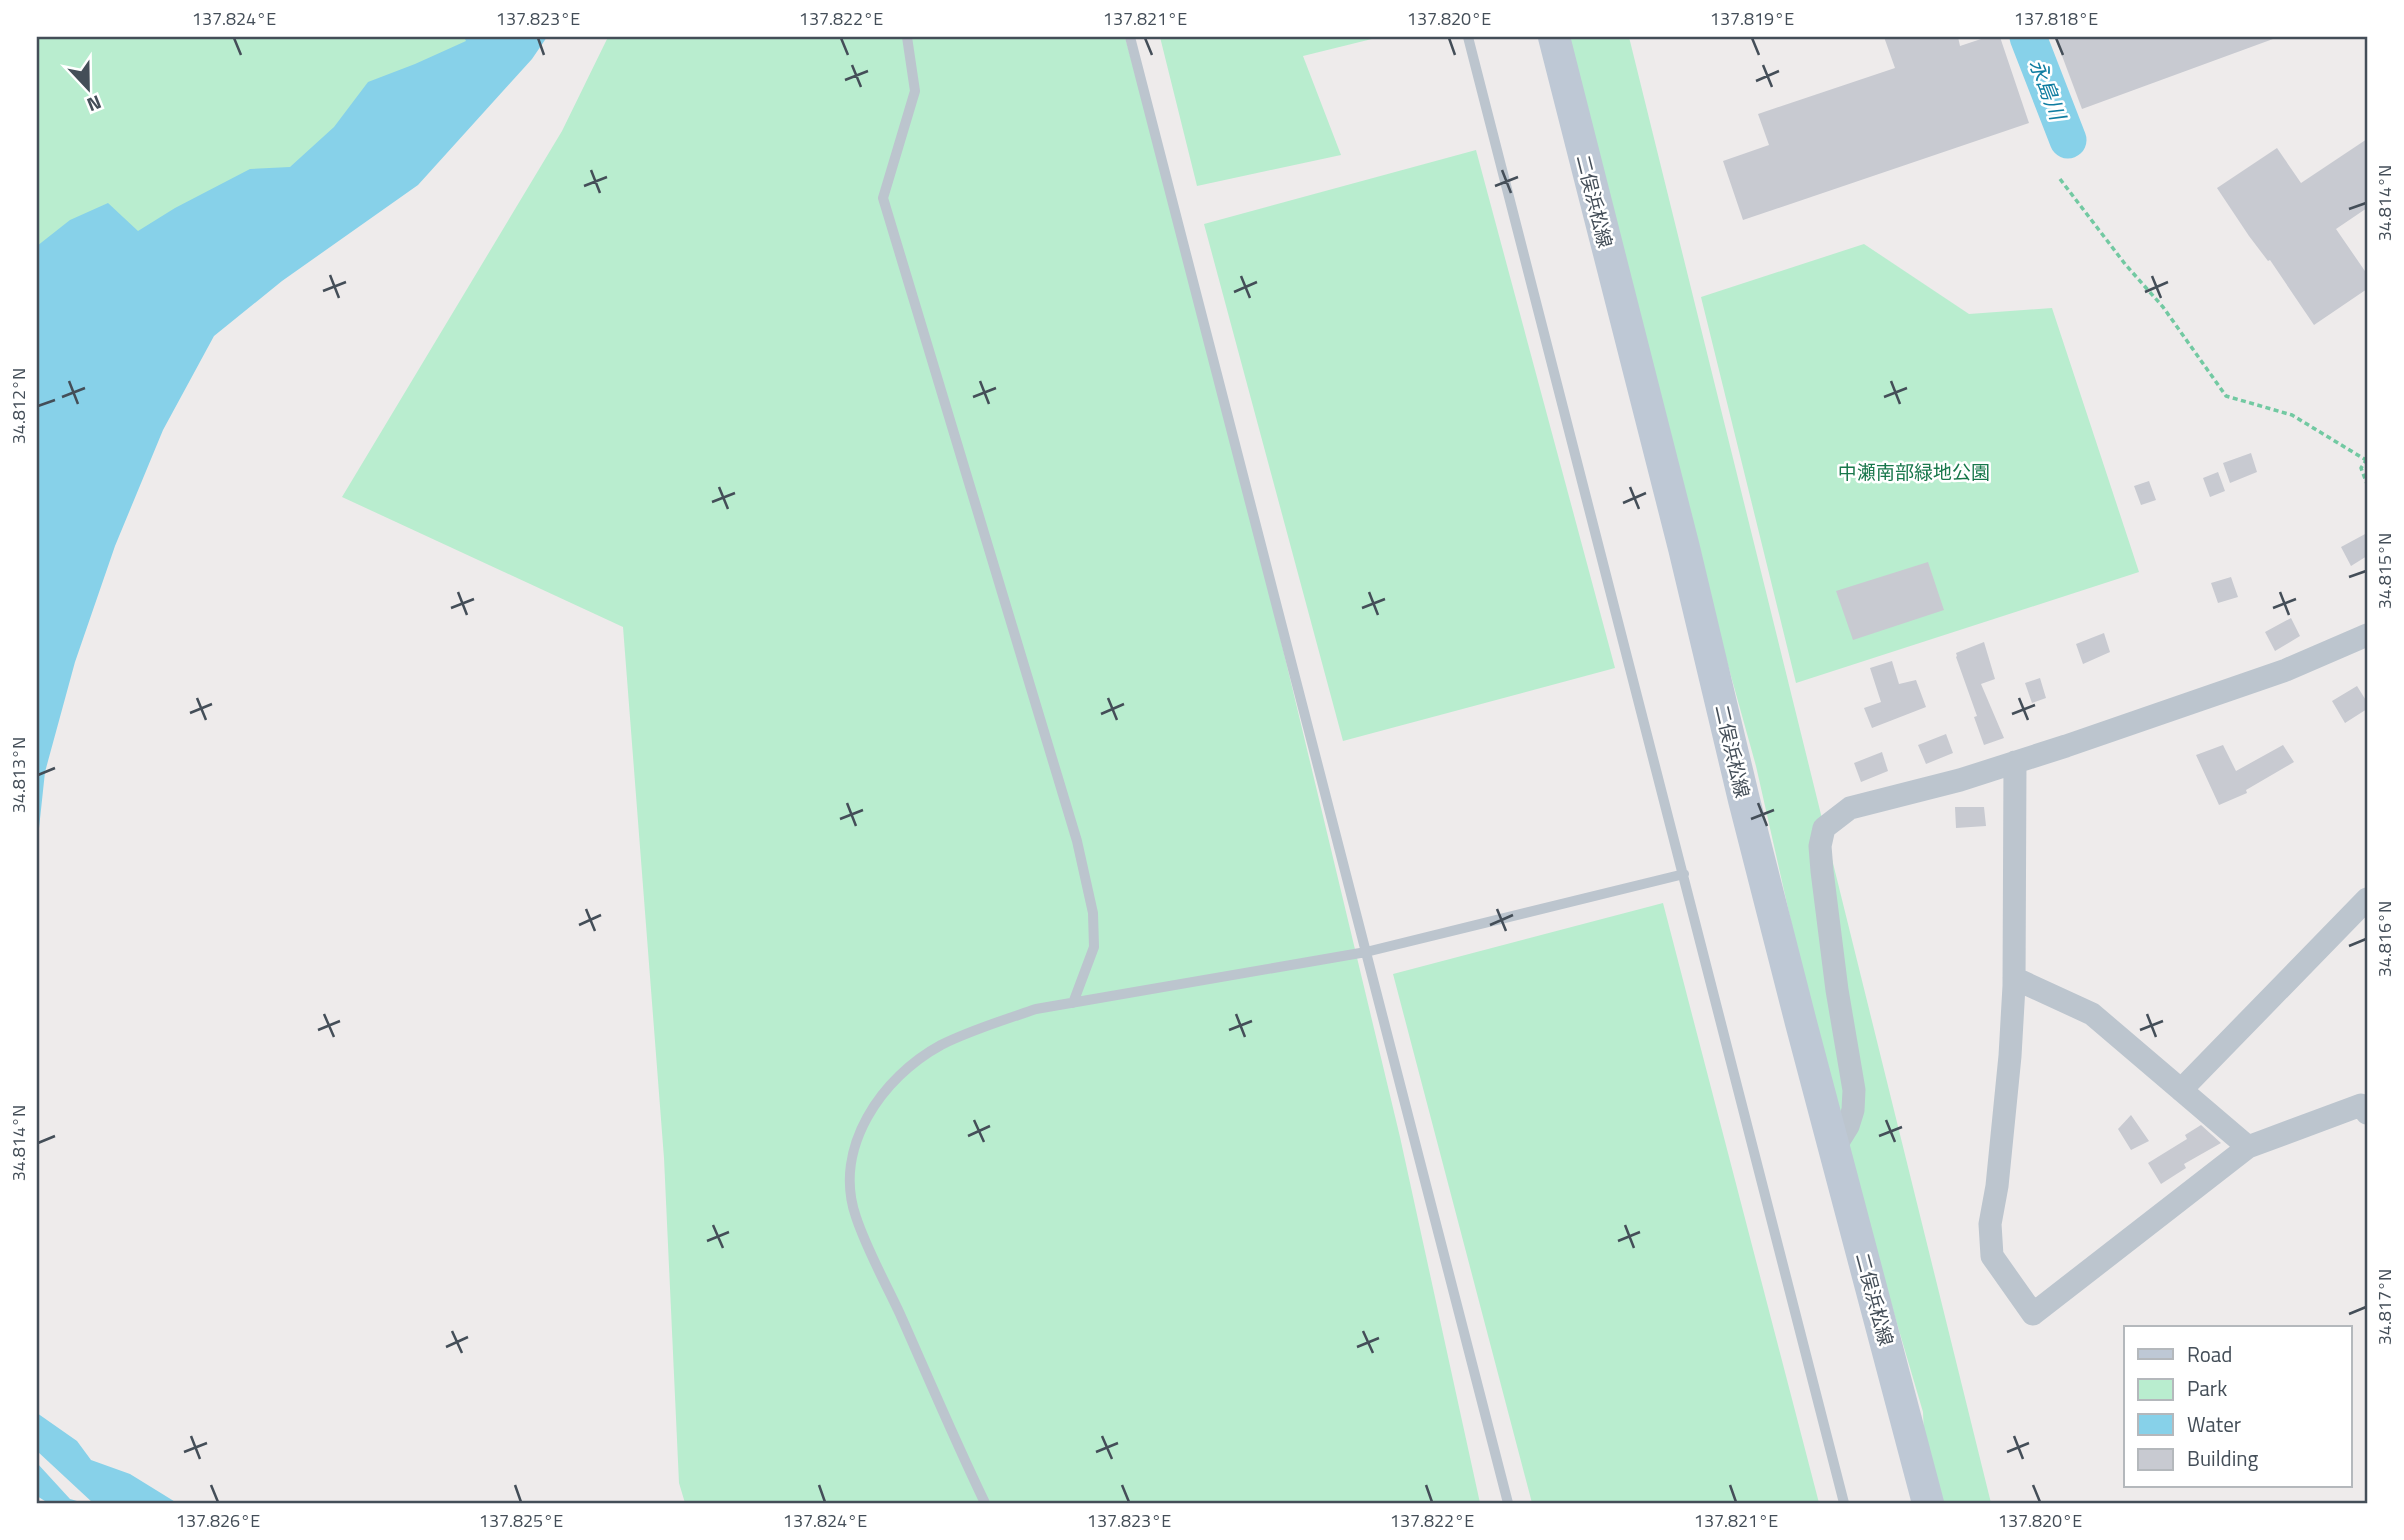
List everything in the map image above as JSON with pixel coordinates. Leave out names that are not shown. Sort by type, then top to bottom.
[{"type":"main road","name":"二俣浜松線","points":[[1555,37],[1684,548],[1744,800],[1928,1503]]},
{"type":"street","points":[[1835,1147],[1849,1126],[1854,1090],[1837,990],[1822,871],[1820,846],[1824,828],[1850,808],[1960,780],[2015,762],[2286,670],[2367,635]]},
{"type":"street","points":[[2015,762],[2014,978],[2010,1056],[1997,1186],[1990,1224],[1992,1256],[2033,1314],[2248,1147],[2361,1104],[2367,1113]]},
{"type":"street","points":[[2181,1090],[2367,899]]},
{"type":"street","points":[[2014,978],[2092,1014],[2248,1147]]},
{"type":"lane","points":[[907,37],[915,90],[883,198],[1077,841],[1093,913],[1094,947],[1073,1003]]},
{"type":"lane","points":[[1130,37],[1508,1503]]},
{"type":"lane","points":[[1468,37],[1844,1503]]},
{"type":"lane","points":[[985,1503],[855,1215],[851,1156],[856,1138],[876,1103],[903,1072],[940,1046],[1036,1009],[1366,952],[1684,874]]},
{"type":"path","points":[[2060,179],[2163,307],[2226,396],[2292,415],[2367,459],[2361,468],[2367,484]]},
{"type":"green space","points":[[37,37],[489,37],[226,221],[37,282]]},
{"type":"green space","points":[[608,37],[1125,37],[1217,374],[1400,1137],[1480,1503],[685,1503],[679,1483],[664,1158],[623,627],[342,497],[562,131]]},
{"type":"green space","points":[[1160,37],[1380,37],[1303,56],[1341,155],[1197,186]]},
{"type":"green space","points":[[1567,37],[1629,37],[1991,1503],[1927,1503],[1923,1412],[1831,1099],[1756,766],[1706,586]]},
{"type":"green space","points":[[1476,150],[1615,668],[1343,741],[1204,224]]},
{"type":"green space","name":"中瀬南部緑地公園","points":[[1864,244],[1969,314],[2052,308],[2139,572],[1796,683],[1701,297]]},
{"type":"green space","points":[[1663,903],[1819,1503],[1532,1503],[1393,974]]},
{"type":"water","points":[[464,37],[547,37],[532,59],[418,185],[282,281],[214,336],[163,430],[115,546],[75,662],[45,772],[37,847],[37,246],[70,220],[108,203],[138,231],[175,208],[250,169],[290,167],[334,127],[368,82],[466,41]]},
{"type":"water","points":[[37,1413],[77,1441],[91,1460],[130,1474],[177,1503],[93,1503],[37,1451]]},
{"type":"water","points":[[37,1463],[70,1499],[84,1503],[48,1503],[37,1496]]},
{"type":"building","points":[[1884,37],[1958,37],[1960,46],[1987,37],[2000,37],[2029,123],[1743,220],[1723,161],[1769,145],[1758,114],[1895,68]]},
{"type":"building","points":[[2055,37],[2273,37],[2273,39],[2082,109]]},
{"type":"building","points":[[2367,139],[2367,208],[2336,229],[2367,274],[2367,289],[2314,325],[2217,188],[2277,148],[2301,183]]},
{"type":"building","points":[[2251,453],[2257,472],[2230,483],[2223,463]]},
{"type":"building","points":[[2218,472],[2225,491],[2210,497],[2203,478]]},
{"type":"building","points":[[2149,481],[2156,500],[2141,505],[2134,486]]},
{"type":"building","points":[[2367,533],[2367,556],[2351,566],[2341,547]]},
{"type":"building","points":[[1928,562],[1944,610],[1853,640],[1836,591]]},
{"type":"building","points":[[2231,577],[2238,597],[2218,603],[2211,583]]},
{"type":"building","points":[[2291,618],[2300,636],[2275,651],[2265,632]]},
{"type":"building","points":[[2104,633],[2110,652],[2083,664],[2076,644]]},
{"type":"building","points":[[1984,642],[1995,679],[1981,684],[2004,738],[1984,745],[1956,653]]},
{"type":"building","points":[[1892,661],[1899,684],[1916,680],[1926,707],[1872,728],[1864,708],[1881,702],[1870,668]]},
{"type":"building","points":[[2040,678],[2046,698],[2032,703],[2025,683]]},
{"type":"building","points":[[2357,686],[2367,702],[2367,709],[2345,723],[2332,701]]},
{"type":"building","points":[[1946,734],[1953,753],[1926,764],[1918,745]]},
{"type":"building","points":[[2223,745],[2236,771],[2283,745],[2294,762],[2246,790],[2247,793],[2219,805],[2196,755]]},
{"type":"building","points":[[1882,752],[1888,771],[1861,782],[1854,763]]},
{"type":"building","points":[[1955,807],[1984,807],[1986,826],[1956,828]]},
{"type":"building","points":[[2131,1115],[2149,1141],[2131,1150],[2118,1129]]},
{"type":"building","points":[[2201,1125],[2221,1143],[2184,1164],[2186,1168],[2161,1184],[2148,1163],[2187,1139],[2185,1135]]},
{"type":"waterway","name":"永島川","points":[[2028,37],[2068,140]]}]
